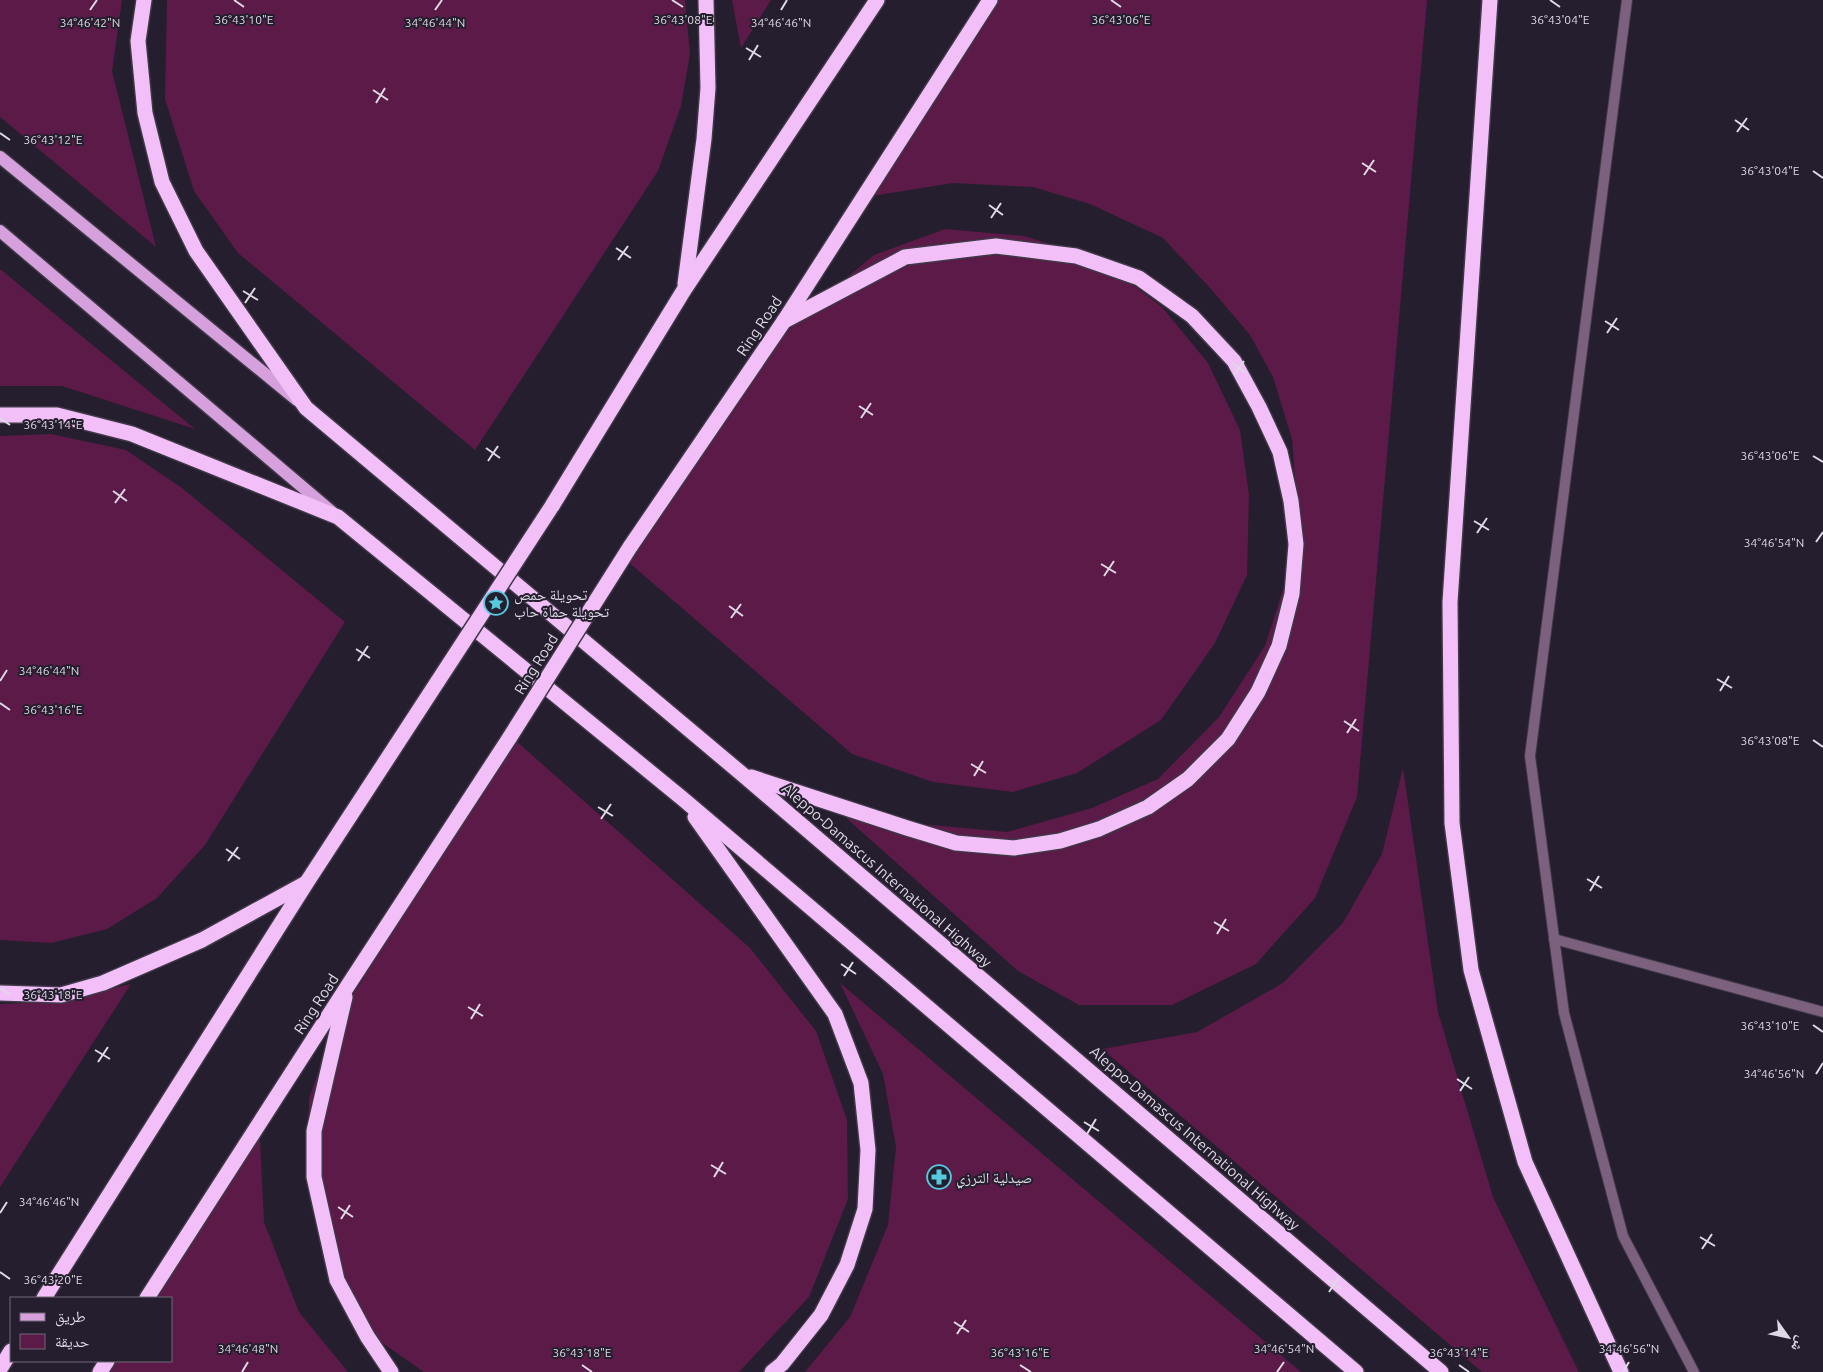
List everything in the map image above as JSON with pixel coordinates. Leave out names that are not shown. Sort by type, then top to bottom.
[{"type":"highway","name":"Aleppo-Damascus International Highway","points":[[144,0],[138,41],[144,104],[162,182],[196,251],[306,408],[742,774],[1441,1372]]},
{"type":"highway","points":[[684,290],[708,96],[708,6],[706,0]]},
{"type":"highway","points":[[45,1297],[307,882],[552,506],[684,290],[877,0]]},
{"type":"highway","name":"Ring Road","points":[[148,1297],[510,737],[630,546],[784,321],[990,0]]},
{"type":"highway","points":[[1490,0],[1450,602],[1452,823],[1471,970],[1525,1162],[1621,1372]]},
{"type":"highway","points":[[742,774],[956,843],[1014,848],[1060,841],[1099,829],[1148,807],[1188,778],[1228,739],[1258,692],[1279,646],[1292,594],[1296,544],[1291,501],[1280,452],[1259,407],[1234,361],[1192,316],[1139,278],[1076,256],[996,246],[905,257],[784,321]]},
{"type":"highway","points":[[0,415],[57,415],[132,434],[338,517],[683,799],[1356,1372]]},
{"type":"highway","points":[[683,799],[835,1014],[861,1083],[868,1150],[865,1209],[847,1265],[821,1315],[782,1364],[772,1372]]},
{"type":"highway","points":[[0,992],[61,995],[103,983],[202,940],[307,882]]},
{"type":"highway","points":[[347,987],[314,1131],[314,1177],[337,1280],[367,1336],[391,1372]]},
{"type":"highway","points":[[0,1369],[10,1353]]},
{"type":"main road","points":[[0,157],[306,408]]},
{"type":"main road","points":[[0,230],[338,517]]},
{"type":"street","points":[[1627,0],[1530,756],[1564,1013],[1622,1236],[1694,1372]]},
{"type":"street","points":[[1554,939],[1823,1012]]},
{"type":"green space","points":[[0,0],[122,0],[112,71],[156,247],[0,117]]},
{"type":"green space","points":[[167,0],[685,0],[690,54],[681,106],[658,171],[475,450],[238,253],[194,191],[165,99]]},
{"type":"green space","points":[[732,0],[771,0],[741,48]]},
{"type":"green space","points":[[985,0],[1427,0],[1357,797],[1315,898],[1256,964],[1172,1005],[1079,1005],[1018,971],[845,817],[1007,832],[1092,808],[1158,779],[1219,717],[1265,646],[1288,574],[1297,506],[1292,439],[1273,377],[1250,335],[1210,288],[1163,238],[1090,204],[1033,187],[953,183],[860,198]]},
{"type":"green space","points":[[945,229],[1024,236],[1099,259],[1162,307],[1208,363],[1240,430],[1249,495],[1247,575],[1215,643],[1161,720],[1077,773],[1013,792],[933,782],[852,754],[626,560],[754,366],[810,308],[874,255]]},
{"type":"green space","points":[[0,269],[195,429],[62,386],[0,386]]},
{"type":"green space","points":[[51,434],[126,450],[182,488],[345,622],[205,845],[157,898],[107,929],[51,943],[0,940],[0,436]]},
{"type":"green space","points":[[515,740],[750,948],[816,1031],[847,1120],[848,1199],[809,1297],[739,1372],[424,1372],[381,1342],[334,1275],[307,1186],[309,1098],[337,1020]]},
{"type":"green space","points":[[1403,768],[1438,1012],[1493,1197],[1579,1372],[1482,1372],[1102,1049],[1197,1032],[1283,983],[1343,923],[1382,854]]},
{"type":"green space","points":[[840,983],[1301,1372],[805,1372],[850,1317],[888,1225],[896,1147],[883,1074]]},
{"type":"green space","points":[[131,984],[0,1187],[0,1004],[54,1002]]},
{"type":"green space","points":[[259,1121],[264,1222],[299,1312],[348,1372],[104,1372],[109,1362],[172,1362],[172,1297],[150,1297]]},
{"type":"place","name":"تحويلة حمص تحويلة حماة حاب","points":[[496,603]]},
{"type":"place","name":"صيدلية الترزي","points":[[939,1177]]}]
